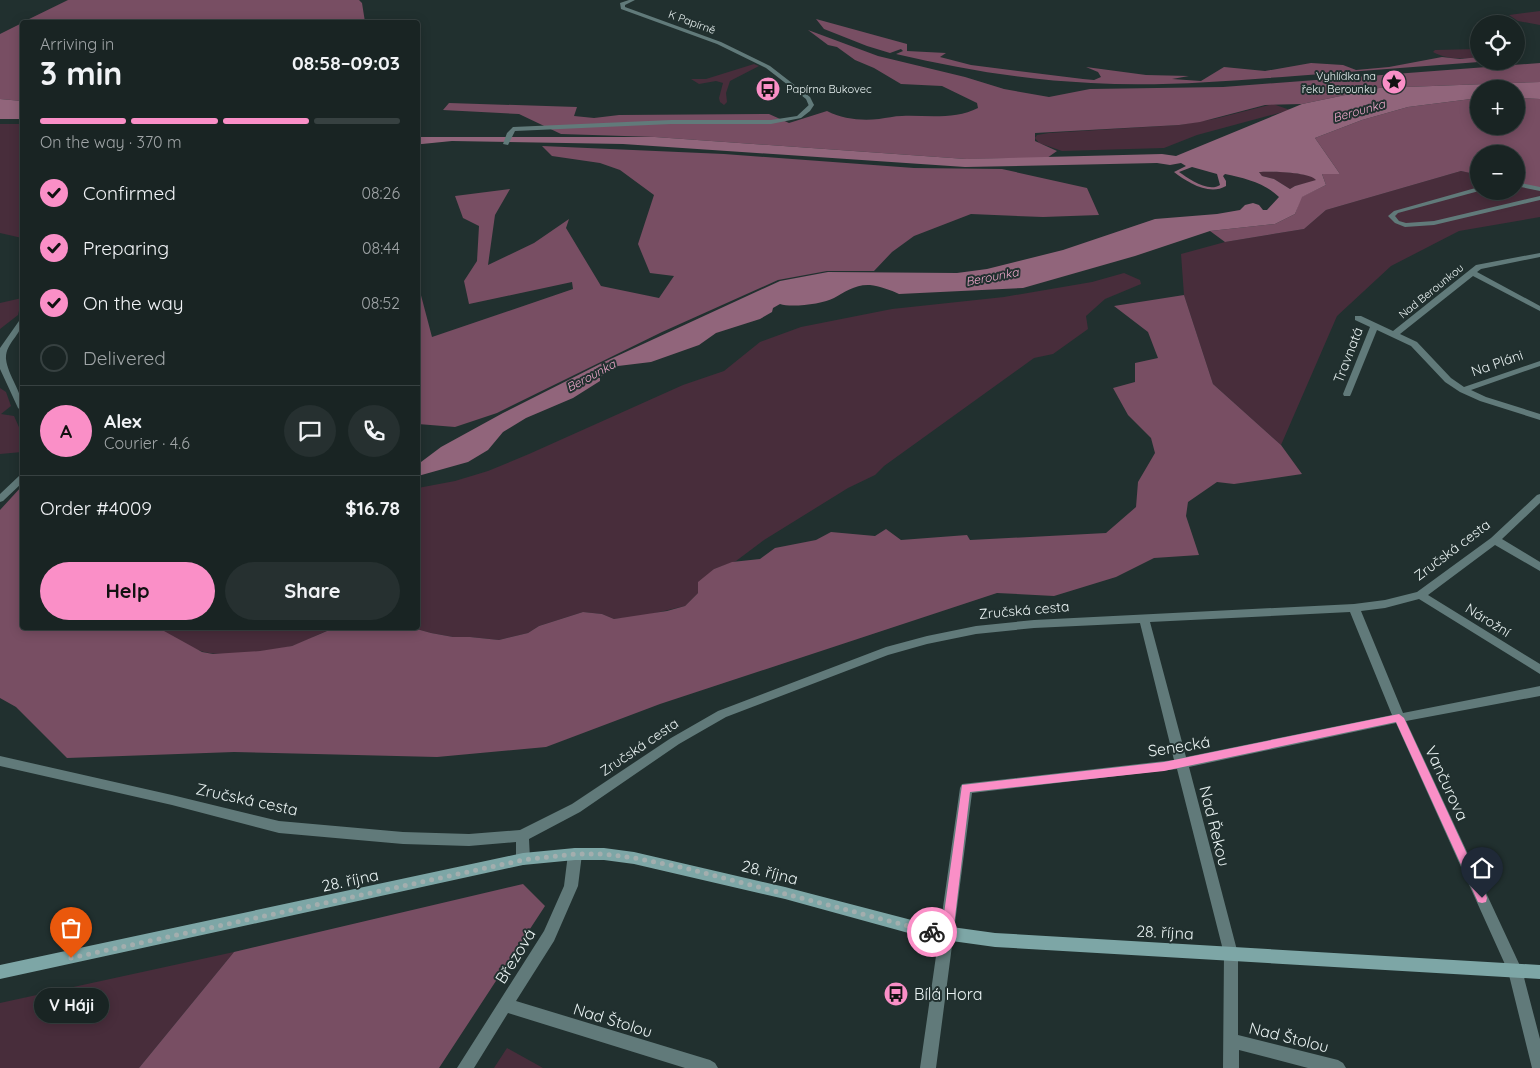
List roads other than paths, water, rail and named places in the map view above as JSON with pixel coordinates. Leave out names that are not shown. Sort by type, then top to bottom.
[{"type":"main road","name":"28. října","points":[[0,972],[523,860],[575,854],[604,854],[685,868],[890,922],[947,934],[995,940],[1540,972]]},
{"type":"street","name":"K Papírně","points":[[506,144],[513,129],[647,123],[783,121],[799,116],[808,110],[811,105],[808,98],[768,67],[720,43],[623,8],[622,4],[633,0]]},
{"type":"street","points":[[1525,186],[1540,189]]},
{"type":"street","points":[[1470,191],[1396,212],[1391,216],[1397,222],[1405,225],[1434,223],[1540,198]]},
{"type":"street","name":"Nad Berounkou","points":[[1395,334],[1479,266],[1540,255]]},
{"type":"street","points":[[1472,272],[1540,309]]},
{"type":"street","points":[[1358,318],[1414,344],[1448,380],[1463,390],[1483,399],[1540,417]]},
{"type":"street","name":"Travnatá","points":[[1347,394],[1375,325]]},
{"type":"street","points":[[20,326],[10,338],[2,354],[5,382],[20,405]]},
{"type":"street","name":"Na Pláni","points":[[1463,390],[1540,363]]},
{"type":"street","points":[[0,499],[20,480]]},
{"type":"street","name":"Zručská cesta","points":[[0,761],[172,800],[279,827],[403,838],[469,840],[522,836],[576,808],[675,740],[716,717],[886,651],[926,640],[976,630],[1034,624],[1354,608],[1385,604],[1420,595],[1495,540],[1540,497]]},
{"type":"street","points":[[1495,540],[1540,567]]},
{"type":"street","name":"Nárožní","points":[[1420,595],[1540,670]]},
{"type":"street","name":"Vančurova","points":[[1354,608],[1399,718],[1515,970],[1540,1068]]},
{"type":"street","name":"Nad Řekou","points":[[1144,619],[1183,763],[1231,954]]},
{"type":"street","name":"Senecká","points":[[947,934],[966,788],[1183,763],[1540,691]]},
{"type":"street","points":[[522,836],[523,860]]},
{"type":"street","name":"Březová","points":[[465,1068],[549,936],[571,886],[575,854]]},
{"type":"street","points":[[928,1068],[947,934]]},
{"type":"street","name":"Nad Štolou","points":[[1231,954],[1231,1068]]},
{"type":"street","name":"Nad Štolou","points":[[506,1005],[710,1068]]},
{"type":"street","name":"Nad Štolou","points":[[1231,1040],[1338,1068]]},
{"type":"water","points":[[1540,82],[1540,99],[1525,98],[1525,83]]},
{"type":"water","name":"Berounka","points":[[1470,85],[1470,99],[1408,107],[1362,120],[1315,138],[1340,174],[1322,174],[1326,185],[1302,197],[1295,214],[1275,224],[1210,231],[1135,256],[1023,288],[899,294],[881,287],[865,285],[850,289],[834,298],[815,304],[780,304],[773,308],[772,312],[760,319],[716,333],[699,345],[651,362],[618,366],[600,377],[600,381],[573,398],[526,418],[503,432],[488,450],[468,462],[420,475],[420,462],[441,447],[503,413],[604,362],[780,281],[828,272],[957,273],[987,269],[1063,250],[1155,219],[1217,214],[1240,210],[1245,205],[1253,203],[1259,205],[1263,210],[1267,210],[1279,197],[1267,188],[1247,179],[1225,174],[1223,176],[1226,186],[1219,189],[1206,189],[1185,180],[1174,172],[1186,166],[1181,163],[1170,165],[1157,163],[965,167],[623,144],[452,141],[420,144],[420,137],[655,137],[966,159],[1162,154],[1176,156],[1302,104],[1379,88]],"holes":[[[1192,167],[1217,174],[1220,185],[1215,187],[1204,186],[1179,172]],[[1259,172],[1299,174],[1313,177],[1316,180],[1290,189],[1274,179],[1262,176]]]},
{"type":"water","points":[[0,99],[20,101],[20,119],[0,119]]},
{"type":"place","name":"Vyhlídka na řeku Berounku","points":[[1394,82]]},
{"type":"place","name":"Papírna Bukovec","points":[[768,89]]},
{"type":"place","name":"V Háji","points":[[71,958]]},
{"type":"place","name":"Bílá Hora","points":[[896,994]]}]
